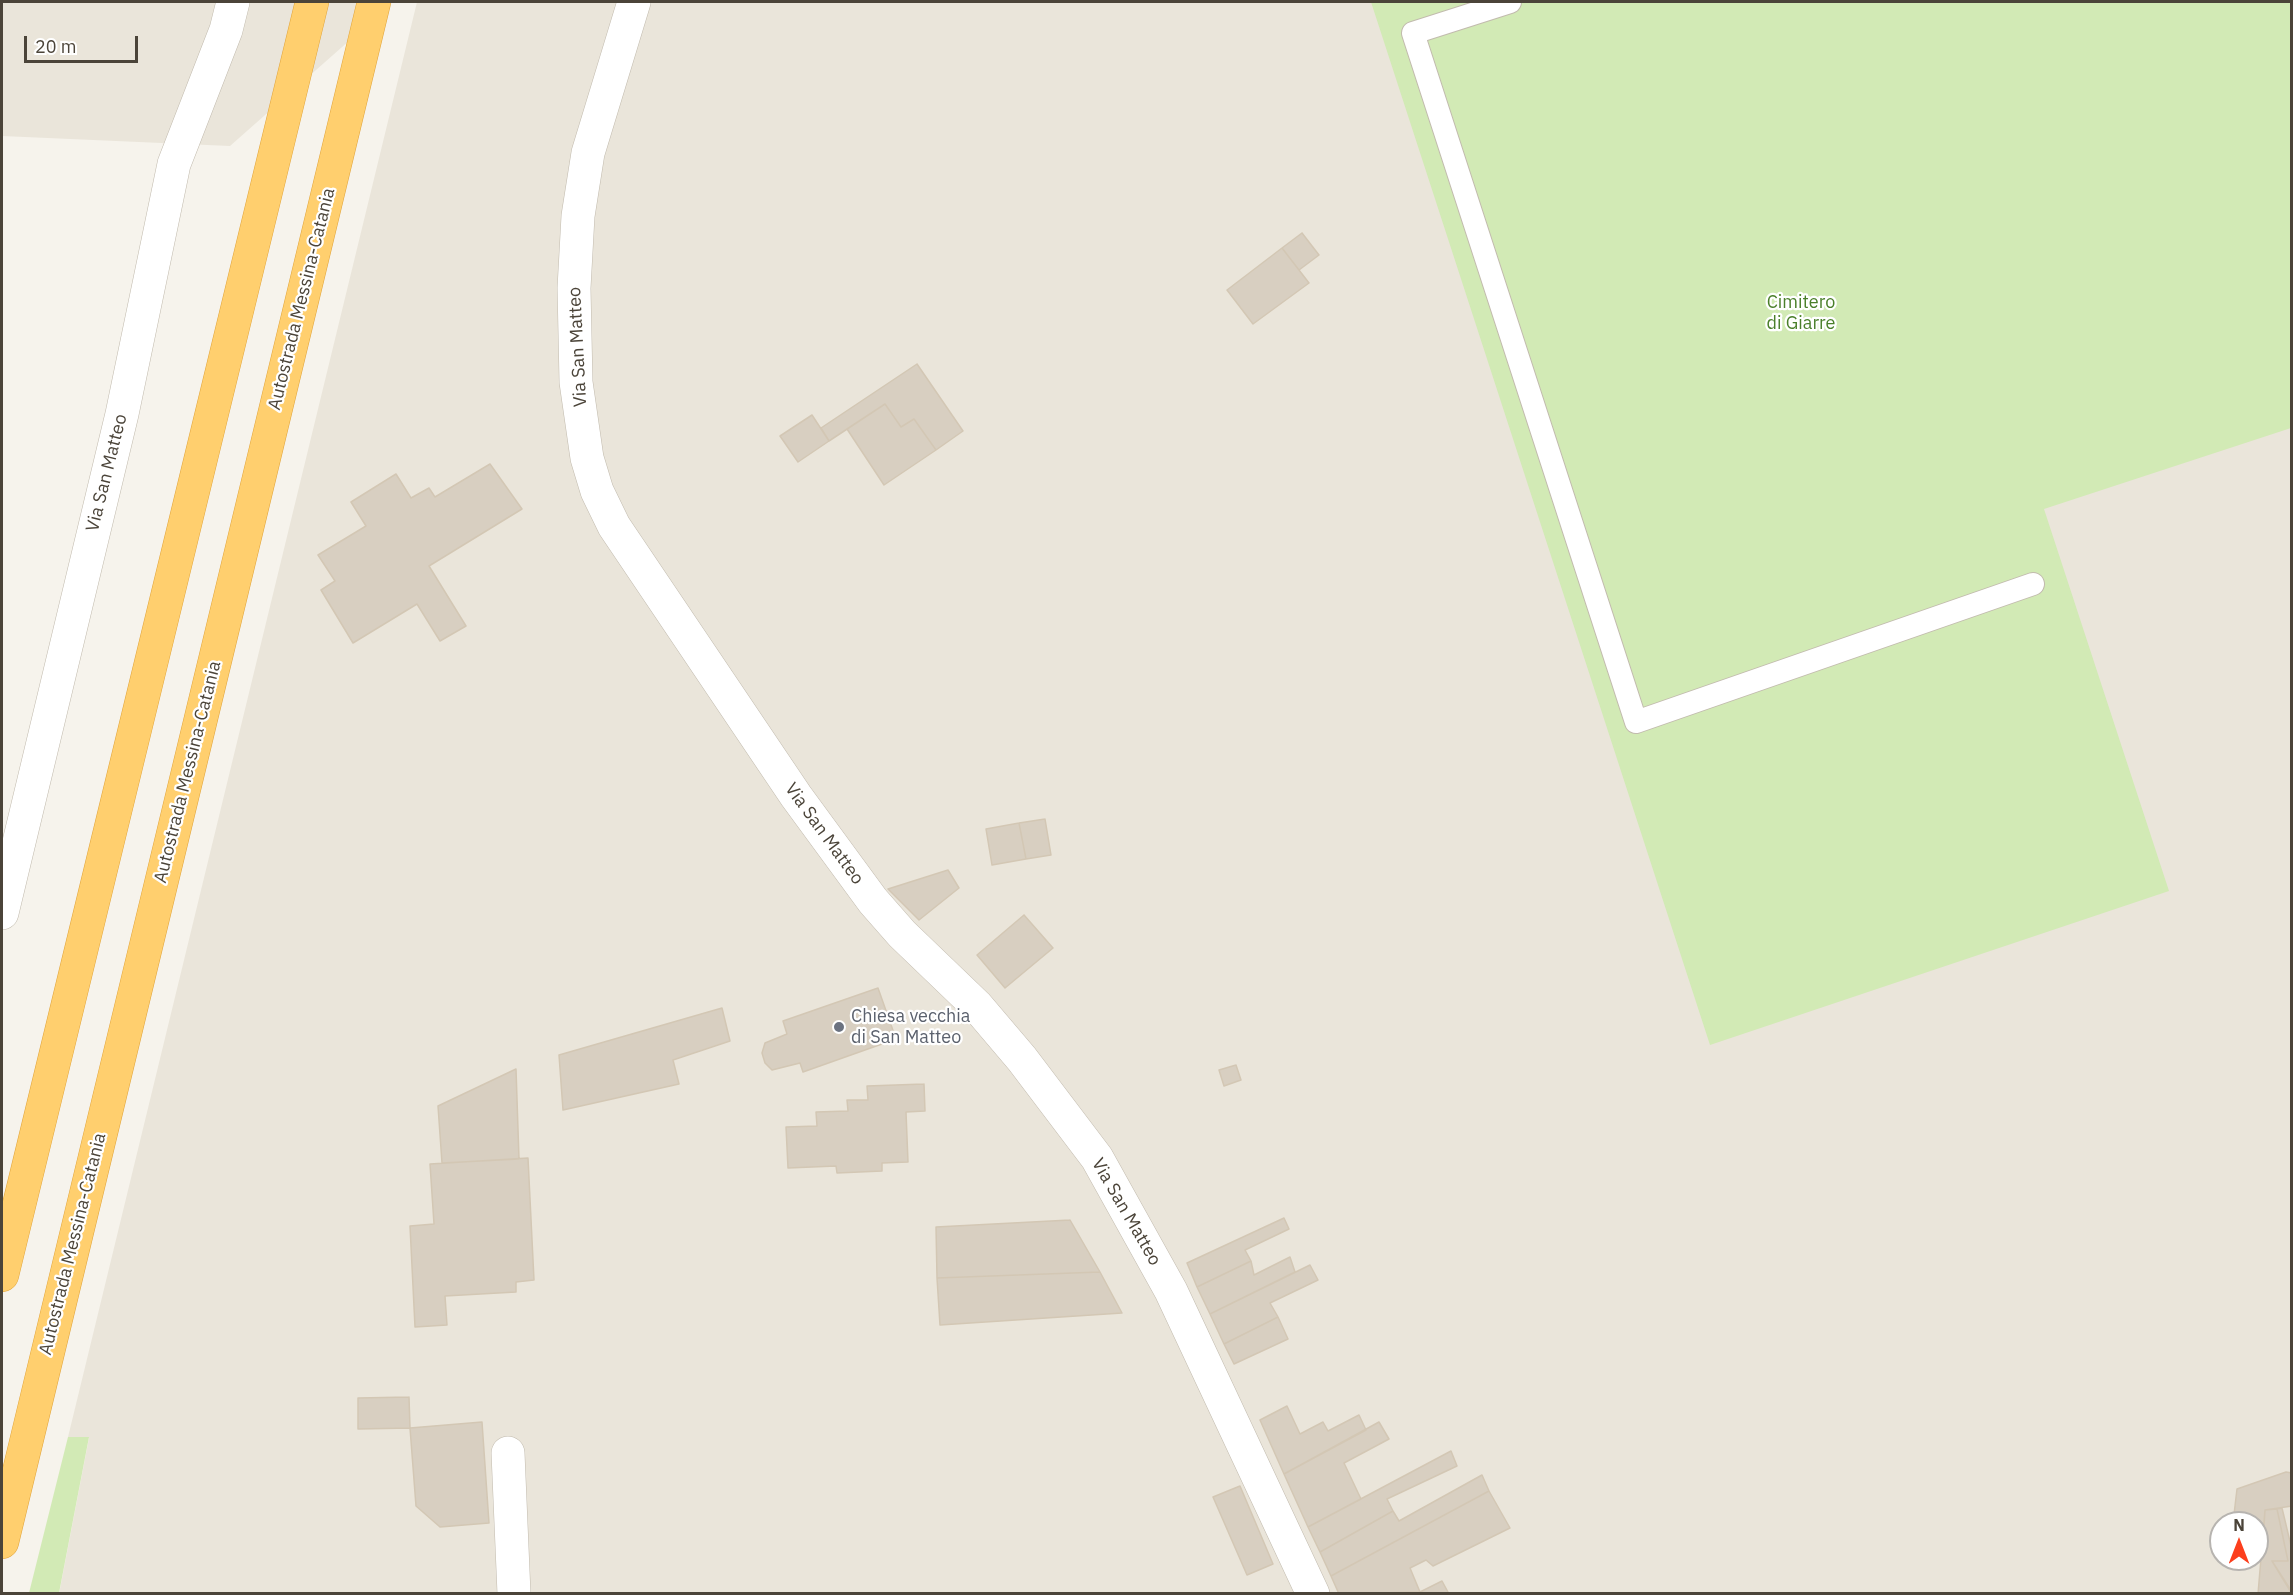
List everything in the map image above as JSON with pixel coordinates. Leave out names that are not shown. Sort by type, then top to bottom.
[{"type":"highway","points":[[2,1275],[312,2]]},
{"type":"highway","name":"Autostrada Messina-Catania","points":[[2,1542],[374,2]]},
{"type":"street","name":"Via San Matteo","points":[[2,914],[122,414],[174,164],[226,30],[233,2]]},
{"type":"street","name":"Via San Matteo","points":[[634,2],[588,153],[578,216],[574,288],[576,382],[587,458],[597,491],[614,526],[796,796],[873,901],[902,934],[977,1006],[1023,1059],[1097,1158],[1171,1291],[1313,1593]]},
{"type":"street","points":[[508,1453],[514,1593]]},
{"type":"lane","points":[[1510,2],[1413,33],[1636,722],[2033,584]]},
{"type":"shaded area","points":[[2,2],[393,2],[230,146],[2,136]]},
{"type":"shaded area","points":[[417,2],[2291,2],[2291,1593],[59,1594],[89,1438],[68,1437]]},
{"type":"green space","name":"Cimitero di Giarre","points":[[1371,2],[2291,2],[2291,428],[2044,509],[2169,891],[1710,1045]]},
{"type":"green space","points":[[68,1437],[89,1437],[59,1593],[29,1593]]},
{"type":"building","points":[[1302,233],[1319,255],[1299,270],[1282,248]]},
{"type":"building","points":[[1282,248],[1309,283],[1253,324],[1227,290]]},
{"type":"building","points":[[917,364],[963,431],[936,450],[914,419],[901,427],[885,404],[829,441],[821,428]]},
{"type":"building","points":[[885,404],[901,427],[914,419],[936,450],[884,485],[847,429]]},
{"type":"building","points":[[812,415],[829,441],[798,462],[780,436]]},
{"type":"building","points":[[490,464],[522,509],[429,566],[466,626],[440,641],[417,604],[353,643],[321,590],[335,581],[318,555],[366,526],[351,502],[396,474],[411,498],[429,488],[435,497]]},
{"type":"building","points":[[1045,819],[1051,855],[1026,859],[1019,823]]},
{"type":"building","points":[[1019,823],[1026,859],[992,865],[986,829]]},
{"type":"building","points":[[948,870],[959,888],[919,920],[888,889]]},
{"type":"building","points":[[1024,915],[1053,948],[1005,988],[977,955]]},
{"type":"building","name":"Chiesa vecchia di San Matteo","points":[[878,988],[896,1039],[803,1072],[800,1063],[772,1070],[765,1063],[762,1053],[765,1043],[787,1034],[783,1021]]},
{"type":"building","points":[[722,1008],[730,1041],[673,1060],[679,1084],[563,1110],[559,1055]]},
{"type":"building","points":[[1236,1065],[1241,1080],[1224,1086],[1219,1070]]},
{"type":"building","points":[[516,1069],[519,1159],[442,1163],[438,1106]]},
{"type":"building","points":[[924,1084],[925,1111],[906,1112],[908,1162],[882,1163],[882,1171],[837,1173],[836,1166],[788,1168],[786,1127],[817,1126],[816,1112],[848,1111],[847,1100],[868,1100],[867,1086]]},
{"type":"building","points":[[528,1158],[534,1280],[516,1282],[516,1292],[445,1296],[447,1325],[415,1327],[410,1226],[434,1224],[430,1164]]},
{"type":"building","points":[[1284,1218],[1289,1229],[1245,1250],[1251,1261],[1197,1287],[1187,1263]]},
{"type":"building","points":[[1070,1220],[1100,1272],[937,1278],[936,1227]]},
{"type":"building","points":[[1290,1257],[1295,1272],[1210,1314],[1197,1287],[1251,1261],[1254,1275]]},
{"type":"building","points":[[1310,1265],[1318,1280],[1270,1303],[1278,1317],[1224,1344],[1210,1314]]},
{"type":"building","points":[[1100,1272],[1122,1313],[940,1325],[937,1278]]},
{"type":"building","points":[[1278,1317],[1288,1339],[1234,1364],[1224,1344]]},
{"type":"building","points":[[409,1397],[410,1428],[358,1429],[358,1398]]},
{"type":"building","points":[[1287,1406],[1300,1434],[1323,1422],[1328,1431],[1359,1415],[1366,1430],[1284,1474],[1260,1420]]},
{"type":"building","points":[[482,1422],[489,1523],[440,1527],[416,1506],[410,1428]]},
{"type":"building","points":[[1379,1422],[1389,1439],[1344,1463],[1361,1499],[1308,1527],[1284,1474]]},
{"type":"building","points":[[1451,1451],[1457,1466],[1387,1499],[1393,1511],[1320,1552],[1308,1527]]},
{"type":"building","points":[[2286,1472],[2292,1473],[2292,1506],[2265,1511],[2234,1511],[2237,1489]]},
{"type":"building","points":[[1482,1475],[1489,1491],[1331,1576],[1320,1552],[1393,1511],[1399,1521]]},
{"type":"building","points":[[1240,1486],[1273,1564],[1247,1575],[1213,1497]]},
{"type":"building","points":[[1489,1491],[1510,1528],[1433,1566],[1426,1560],[1410,1568],[1420,1592],[1339,1594],[1331,1576]]},
{"type":"building","points":[[2282,1508],[2292,1550],[2292,1592],[2272,1561],[2288,1561],[2277,1509]]},
{"type":"building","points":[[2277,1509],[2288,1561],[2272,1561],[2292,1594],[2258,1594],[2260,1571],[2269,1571],[2269,1511],[2265,1510]]},
{"type":"building","points":[[1442,1581],[1449,1594],[1416,1594]]},
{"type":"place","name":"Chiesa vecchia di San Matteo","points":[[839,1027]]}]
